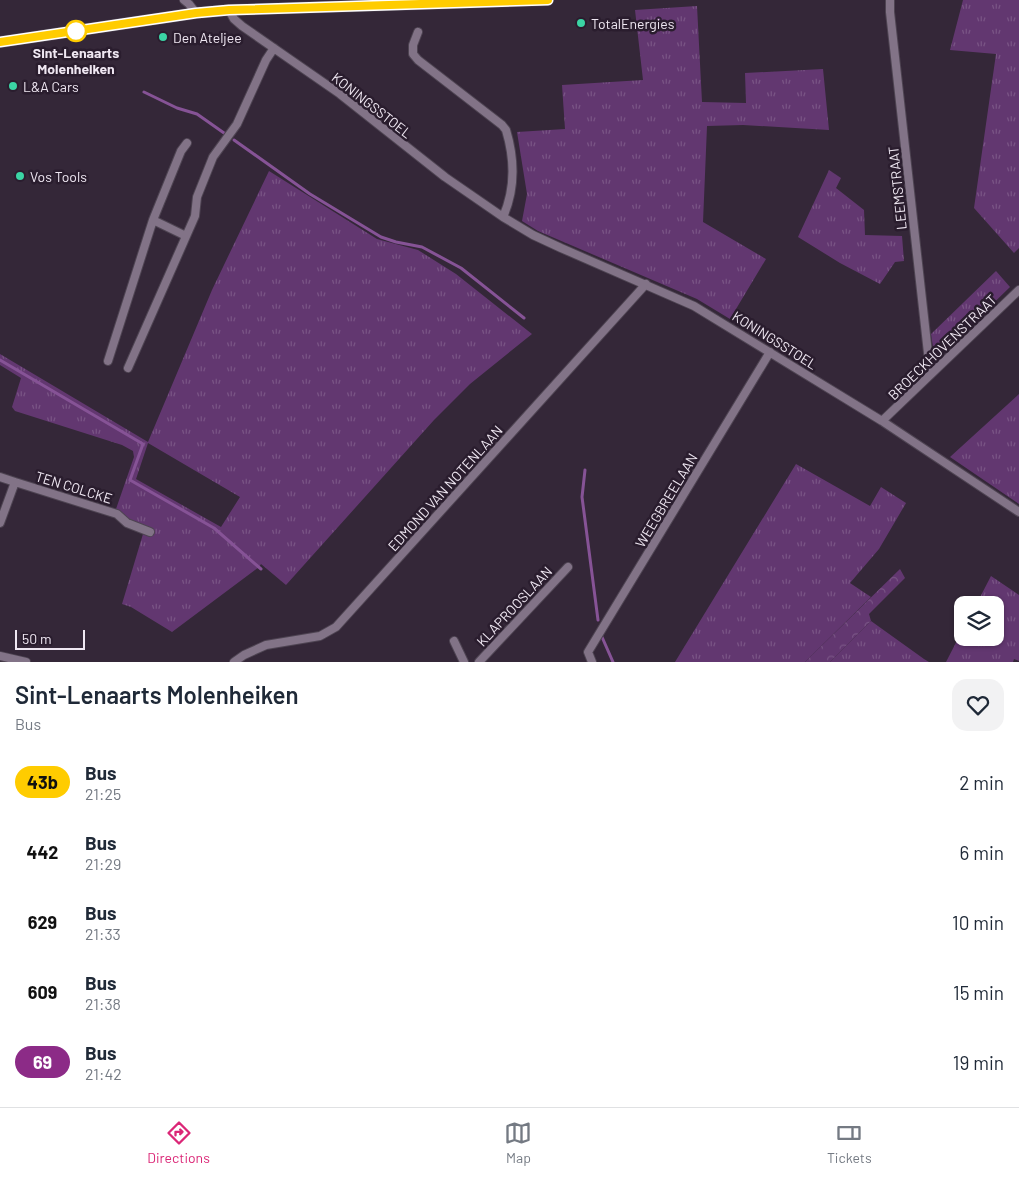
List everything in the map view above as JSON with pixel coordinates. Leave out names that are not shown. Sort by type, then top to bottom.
[{"type":"main road","points":[[0,42],[196,13],[229,10],[548,0]]},
{"type":"street","points":[[184,0],[196,13]]},
{"type":"street","name":"LEEMSTRAAT","points":[[890,0],[929,362],[933,372]]},
{"type":"street","name":"KONINGSSTOEL","points":[[229,10],[238,22],[358,107],[445,177],[503,218],[547,242],[694,306],[882,421],[1019,512]]},
{"type":"street","points":[[418,32],[413,45],[413,54],[418,60],[506,130],[513,176],[510,202],[503,218]]},
{"type":"street","points":[[128,368],[195,216],[197,197],[213,157],[237,124],[266,60],[274,48]]},
{"type":"street","points":[[108,360],[153,220],[181,151],[188,143]]},
{"type":"street","points":[[153,220],[186,236]]},
{"type":"street","name":"EDMOND VAN NOTENLAAN","points":[[234,662],[266,645],[320,636],[336,627],[646,284]]},
{"type":"street","name":"BROECKHOVENSTRAAT","points":[[882,421],[1019,290]]},
{"type":"street","name":"WEEGBREELAAN","points":[[592,662],[588,652],[770,352]]},
{"type":"street","name":"TEN COLCKE","points":[[0,477],[117,514],[127,523],[150,532]]},
{"type":"street","name":"TEN COLCKE","points":[[0,523],[15,482]]},
{"type":"street","name":"KLAPROOSLAAN","points":[[479,662],[568,567]]},
{"type":"street","name":"KLAPROOSLAAN","points":[[454,641],[464,662]]},
{"type":"street","points":[[0,656],[26,662]]},
{"type":"green space","points":[[963,0],[1019,0],[1019,248],[1014,253],[974,208],[996,54],[950,50]]},
{"type":"green space","points":[[697,6],[702,102],[746,103],[745,73],[823,69],[829,130],[743,125],[707,126],[703,222],[766,259],[730,319],[697,299],[538,231],[522,221],[527,194],[517,132],[565,129],[562,85],[643,80],[635,10]]},
{"type":"green space","points":[[829,170],[841,178],[836,188],[864,210],[865,235],[902,236],[904,261],[895,262],[880,284],[840,263],[798,237]]},
{"type":"green space","points":[[269,171],[377,239],[418,250],[456,274],[532,334],[470,384],[434,420],[286,585],[261,564],[172,632],[131,607],[122,604],[143,534],[151,537],[153,529],[134,523],[116,509],[134,457],[133,451],[122,445],[15,411],[12,407],[21,378],[0,365],[0,354],[148,442],[212,290]],"holes":[[[148,443],[240,497],[221,527],[136,479]]]},
{"type":"green space","points":[[996,271],[1010,287],[935,360],[931,334]]},
{"type":"green space","points":[[1019,394],[1019,504],[950,457]]},
{"type":"green space","points":[[796,464],[870,506],[881,487],[906,503],[879,549],[850,583],[871,597],[805,662],[675,662]]},
{"type":"green space","points":[[900,569],[905,578],[869,614],[871,621],[830,662],[805,662]]},
{"type":"green space","points":[[991,576],[1019,595],[1019,661],[1014,659],[1013,662],[946,662],[954,646],[1004,646],[1004,596],[981,596]]},
{"type":"green space","points":[[871,621],[924,659],[929,662],[830,662]]},
{"type":"waterway","points":[[144,92],[177,108],[197,114],[224,133]]},
{"type":"waterway","points":[[234,140],[310,194],[381,237],[422,247],[461,268],[524,318]]},
{"type":"waterway","points":[[0,360],[143,444],[130,480],[214,528],[261,569]]},
{"type":"waterway","points":[[585,470],[582,497],[598,620]]},
{"type":"waterway","points":[[602,637],[613,662]]},
{"type":"bus line","name":"43b","points":[[0,42],[196,13],[229,10],[548,0]]},
{"type":"place","name":"TotalEnergies","points":[[581,23]]},
{"type":"place","name":"Sint-Lenaarts Molenheiken","points":[[76,31]]},
{"type":"place","name":"Den Ateljee","points":[[163,37]]},
{"type":"place","name":"L&A Cars","points":[[13,86]]},
{"type":"place","name":"Vos Tools","points":[[20,176]]}]
